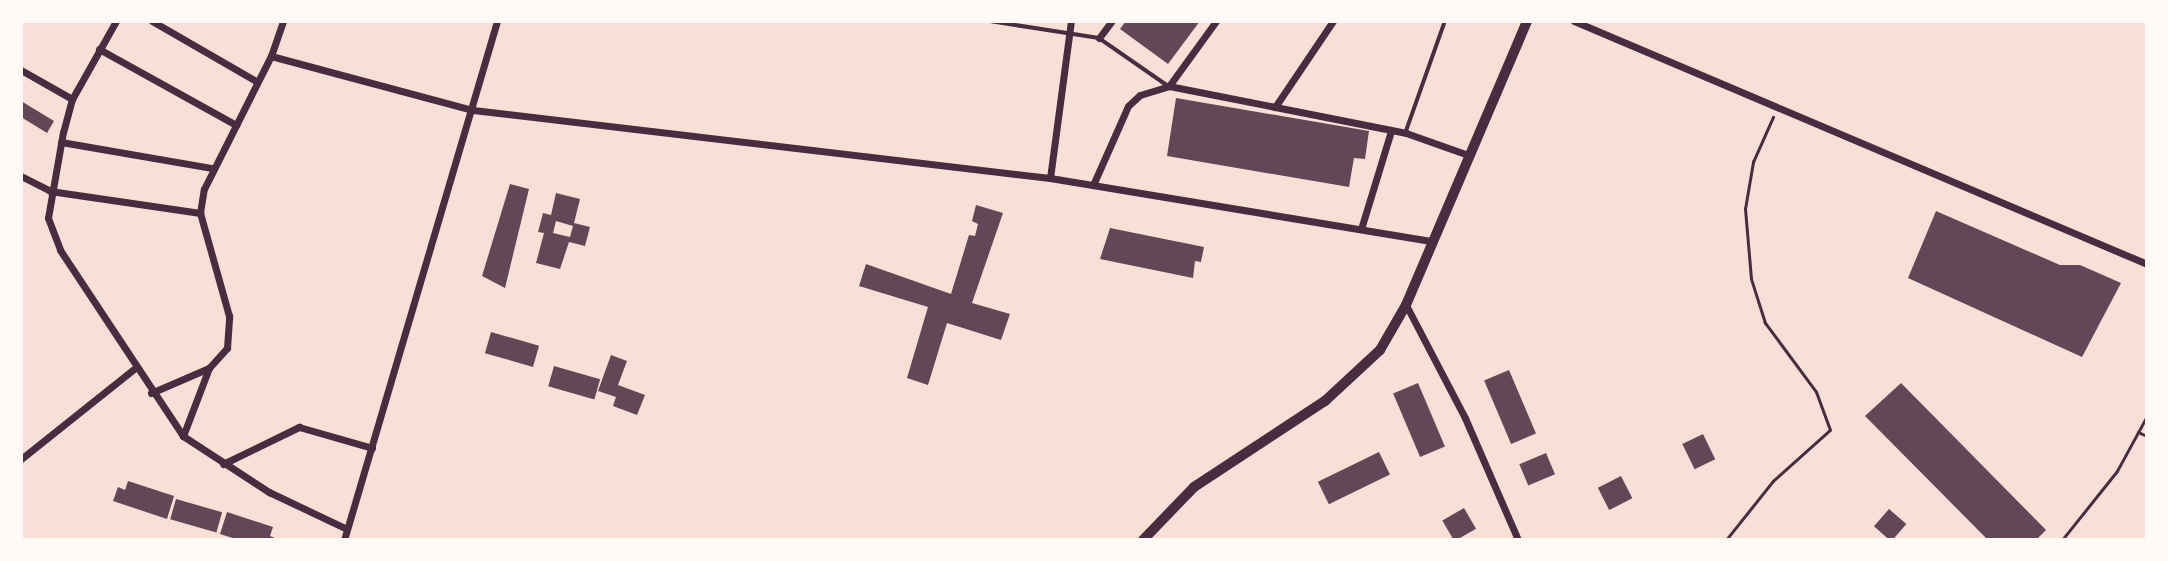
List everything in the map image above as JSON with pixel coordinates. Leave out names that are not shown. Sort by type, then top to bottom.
[{"type":"main road","points":[[1143,540],[1178,500],[1213,472],[1347,384],[1380,350],[1406,305],[1525,22]]},
{"type":"street","points":[[116,21],[72,99],[61,142],[50,191],[48,218],[60,250],[135,368],[183,436],[269,492],[347,529]]},
{"type":"street","points":[[152,21],[167,25],[256,82]]},
{"type":"street","points":[[152,393],[209,368],[222,357],[231,335],[200,213],[211,168],[271,56],[283,21]]},
{"type":"street","points":[[344,540],[473,110],[497,21]]},
{"type":"street","points":[[1050,178],[1071,21]]},
{"type":"street","points":[[1099,38],[1112,21]]},
{"type":"street","points":[[1169,86],[1216,21]]},
{"type":"street","points":[[1275,107],[1333,21]]},
{"type":"street","points":[[1574,21],[2147,264]]},
{"type":"street","points":[[99,49],[236,125]]},
{"type":"street","points":[[271,56],[473,110],[1050,178],[1431,241]]},
{"type":"street","points":[[21,71],[72,99]]},
{"type":"street","points":[[1093,186],[1128,106],[1140,94],[1169,86],[1406,133],[1468,155]]},
{"type":"street","points":[[1361,229],[1391,131]]},
{"type":"street","points":[[61,142],[211,168]]},
{"type":"street","points":[[21,176],[50,191],[200,213]]},
{"type":"street","points":[[1406,305],[1465,418],[1517,540]]},
{"type":"street","points":[[21,459],[135,368]]},
{"type":"street","points":[[183,436],[209,368]]},
{"type":"street","points":[[223,464],[299,428],[372,448]]},
{"type":"lane","points":[[990,21],[1099,38],[1169,86]]},
{"type":"lane","points":[[1406,133],[1445,21]]},
{"type":"path","points":[[1726,540],[1773,481],[1821,443],[1830,430],[1816,392],[1765,323],[1751,279],[1745,209],[1753,162],[1777,108]]},
{"type":"path","points":[[2062,540],[2117,471],[2147,416]]},
{"type":"path","points":[[2138,432],[2147,436]]},
{"type":"building","points":[[1126,21],[1200,21],[1168,64],[1120,29]]},
{"type":"building","points":[[1176,98],[1369,131],[1365,159],[1354,158],[1349,187],[1167,156]]},
{"type":"building","points":[[21,101],[54,121],[47,133],[21,117]]},
{"type":"building","points":[[510,184],[529,189],[505,288],[482,276]]},
{"type":"building","points":[[556,193],[580,199],[574,223],[590,227],[585,246],[569,242],[560,269],[536,263],[544,233],[538,232],[543,213],[551,215]],"holes":[[[556,221],[573,226],[570,237],[553,233]]]},
{"type":"building","points":[[976,205],[1003,213],[972,303],[1010,314],[1001,340],[947,323],[928,385],[907,378],[928,307],[859,286],[866,264],[951,294],[969,235],[975,236],[978,224],[972,221]]},
{"type":"building","points":[[1936,211],[2060,265],[2080,265],[2121,283],[2082,357],[1908,278]]},
{"type":"building","points":[[1110,228],[1204,247],[1201,262],[1195,261],[1193,278],[1100,259]]},
{"type":"building","points":[[491,332],[539,346],[533,367],[485,353]]},
{"type":"building","points":[[611,355],[627,361],[618,385],[645,395],[637,415],[613,406],[616,397],[598,391]]},
{"type":"building","points":[[554,366],[600,379],[594,399],[548,386]]},
{"type":"building","points":[[1509,370],[1536,434],[1511,444],[1484,381]]},
{"type":"building","points":[[1418,383],[1445,447],[1420,457],[1393,394]]},
{"type":"building","points":[[1901,383],[2046,530],[2036,540],[1988,540],[1865,416]]},
{"type":"building","points":[[1703,434],[1715,459],[1695,469],[1682,444]]},
{"type":"building","points":[[1379,452],[1390,474],[1329,504],[1318,482]]},
{"type":"building","points":[[1546,453],[1555,474],[1528,486],[1519,464]]},
{"type":"building","points":[[1621,476],[1632,498],[1609,510],[1598,488]]},
{"type":"building","points":[[128,481],[174,496],[167,519],[113,501],[118,487],[125,490]]},
{"type":"building","points":[[176,499],[222,512],[216,532],[170,519]]},
{"type":"building","points":[[1464,508],[1476,529],[1454,540],[1442,520]]},
{"type":"building","points":[[1889,509],[1906,524],[1893,540],[1874,526]]},
{"type":"building","points":[[227,512],[273,527],[270,536],[280,540],[239,540],[220,534]]}]
